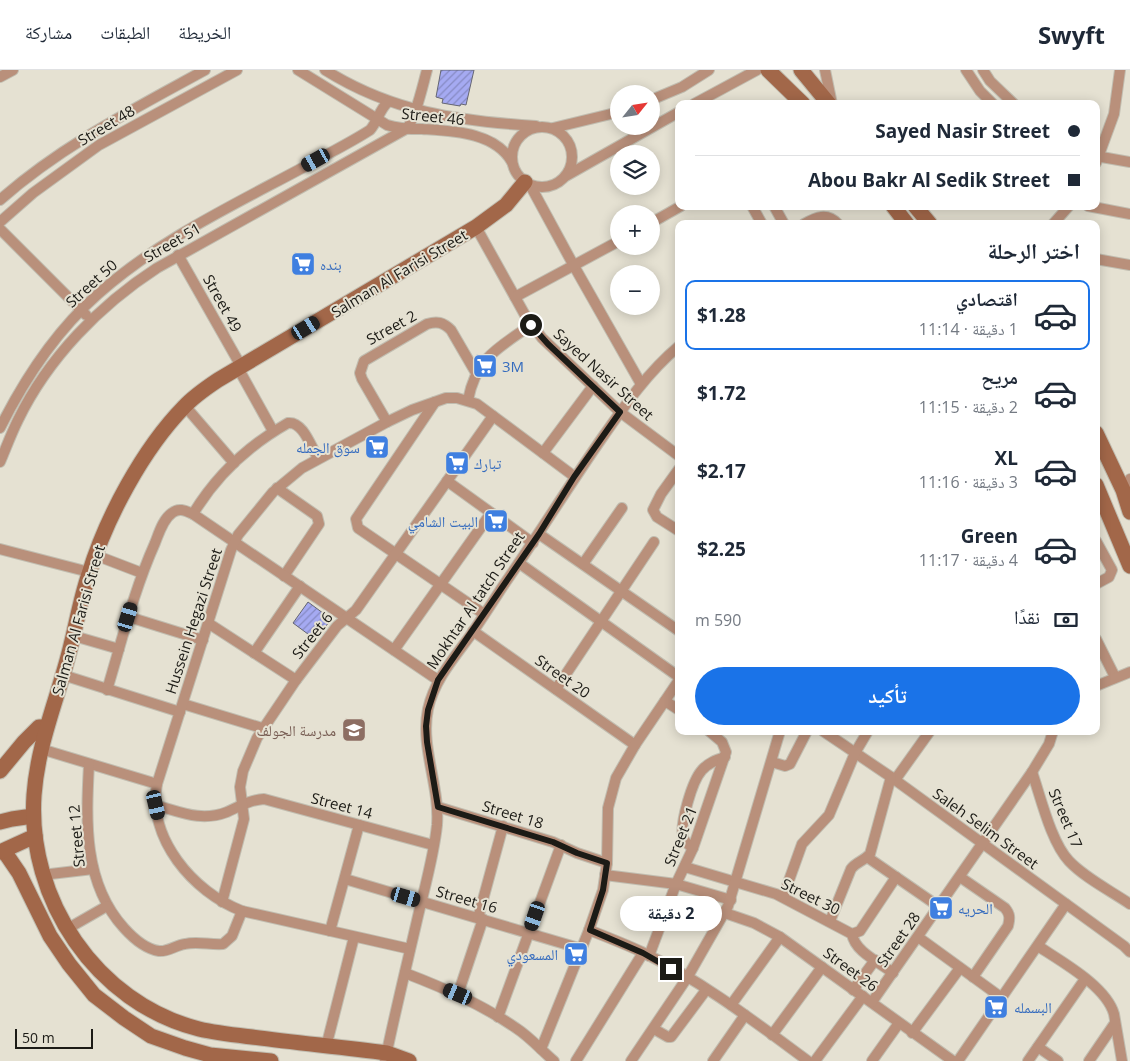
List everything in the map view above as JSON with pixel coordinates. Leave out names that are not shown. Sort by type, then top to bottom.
[{"type":"street","points":[[0,77],[13,70]]},
{"type":"street","name":"Street 48","points":[[0,200],[27,177],[110,121],[205,70]]},
{"type":"street","name":"Street 48","points":[[0,222],[33,193],[118,134],[238,70]]},
{"type":"street","name":"Street 46","points":[[298,70],[377,120],[393,127],[449,132],[485,139],[501,148],[512,162]]},
{"type":"street","name":"Street 46","points":[[325,70],[346,83],[388,102],[415,110],[472,121],[536,126]]},
{"type":"street","points":[[406,128],[413,121],[427,70]]},
{"type":"street","points":[[660,96],[688,84],[709,70]]},
{"type":"street","points":[[701,100],[757,70]]},
{"type":"street","points":[[768,70],[796,100]]},
{"type":"street","points":[[801,70],[827,100]]},
{"type":"street","points":[[825,70],[829,100]]},
{"type":"street","points":[[966,70],[980,91],[989,100]]},
{"type":"street","points":[[983,70],[990,81],[1010,100]]},
{"type":"street","points":[[1100,150],[1114,114],[1120,70]]},
{"type":"street","name":"Street 50","points":[[0,428],[32,372],[81,310],[96,295],[169,241],[370,130],[381,110],[388,102]]},
{"type":"street","points":[[610,114],[553,128],[536,126],[522,133],[516,139],[511,154],[512,162],[519,177],[528,184],[641,384]]},
{"type":"street","points":[[528,184],[544,187],[550,186],[675,114]]},
{"type":"street","name":"Street 51","points":[[0,462],[18,420],[44,377],[91,320],[139,279],[178,255],[406,128]]},
{"type":"street","points":[[553,128],[565,137],[571,149],[571,164],[565,176]]},
{"type":"street","points":[[57,156],[67,168]]},
{"type":"street","points":[[1100,158],[1130,162]]},
{"type":"street","name":"Salman Al Farisi Street","points":[[409,1061],[326,1046],[200,1029],[160,1014],[124,992],[88,958],[66,929],[49,894],[42,875],[35,836],[33,816],[34,794],[46,727],[63,676],[95,555],[118,505],[142,462],[169,424],[201,392],[476,227],[506,205],[528,184]]},
{"type":"street","points":[[1100,208],[1130,214]]},
{"type":"street","points":[[660,218],[675,209]]},
{"type":"street","points":[[896,210],[904,220]]},
{"type":"street","points":[[918,210],[927,220]]},
{"type":"street","points":[[1057,220],[1065,210]]},
{"type":"street","points":[[812,220],[821,216],[834,220]]},
{"type":"street","name":"Sayed Nasir Street","points":[[476,227],[531,325],[548,344],[620,412],[675,453]]},
{"type":"street","points":[[0,229],[91,320]]},
{"type":"street","points":[[515,297],[610,246]]},
{"type":"street","name":"Street 49","points":[[178,255],[274,431]]},
{"type":"street","points":[[1100,260],[1130,265]]},
{"type":"street","name":"Street 2","points":[[387,422],[362,379],[360,373],[361,366],[369,357],[427,324],[440,322],[451,330],[476,373]]},
{"type":"street","points":[[468,400],[476,373],[485,360],[496,349],[531,325]]},
{"type":"street","name":"Mokhtar Al tatch Street","points":[[386,1057],[433,845],[438,807],[426,726],[428,710],[438,680],[533,543],[574,477],[620,412],[641,384],[675,350]]},
{"type":"street","points":[[543,453],[593,386]]},
{"type":"street","name":"Hussein Hegazi Street","points":[[410,949],[242,910],[222,902],[198,884],[178,861],[164,834],[156,805],[157,784],[234,542],[277,488],[302,468],[387,422],[446,398],[468,400],[477,404],[574,477]]},
{"type":"street","points":[[435,402],[356,520],[358,528],[484,614]]},
{"type":"street","points":[[185,406],[234,463]]},
{"type":"street","name":"Street 6","points":[[222,902],[244,818],[240,787],[244,771],[262,728],[337,626],[356,610],[493,416]]},
{"type":"street","points":[[194,514],[209,491],[234,463],[274,431],[288,423],[296,424],[300,427],[318,458]]},
{"type":"street","points":[[1101,452],[1126,485],[1130,512]]},
{"type":"street","points":[[675,475],[661,494],[653,510],[656,517],[675,529]]},
{"type":"street","points":[[447,482],[533,543]]},
{"type":"street","points":[[277,488],[317,516],[319,520],[319,524],[284,576]]},
{"type":"street","points":[[1100,498],[1130,566]]},
{"type":"street","points":[[583,564],[622,508]]},
{"type":"street","points":[[108,690],[142,573],[168,516],[179,510],[186,510],[194,514],[438,680]]},
{"type":"street","points":[[394,650],[491,513]]},
{"type":"street","points":[[539,534],[675,628]]},
{"type":"street","points":[[556,689],[654,542]]},
{"type":"street","points":[[1100,548],[1112,570],[1110,577],[1100,582]]},
{"type":"street","points":[[0,549],[89,572]]},
{"type":"street","points":[[95,555],[142,573]]},
{"type":"street","points":[[519,563],[675,676]]},
{"type":"street","points":[[254,653],[300,586]]},
{"type":"street","points":[[128,617],[203,640]]},
{"type":"street","points":[[208,623],[296,680]]},
{"type":"street","name":"Street 20","points":[[473,631],[635,745]]},
{"type":"street","points":[[74,636],[119,649]]},
{"type":"street","points":[[1100,647],[1115,677]]},
{"type":"street","points":[[1100,684],[1130,672]]},
{"type":"street","points":[[63,676],[108,690],[262,728]]},
{"type":"street","points":[[541,1049],[590,930],[603,890],[607,863],[608,808],[616,778],[635,745],[675,685]]},
{"type":"street","points":[[665,700],[675,707]]},
{"type":"street","points":[[0,771],[31,734],[39,727],[46,727]]},
{"type":"street","points":[[693,848],[685,841],[683,831],[684,819],[696,778],[707,765],[725,757],[725,746],[714,735]]},
{"type":"street","points":[[631,1061],[687,978],[731,900],[779,735]]},
{"type":"street","points":[[772,762],[785,766],[790,764],[805,735]]},
{"type":"street","name":"Saleh Selim Street","points":[[829,735],[1128,946]]},
{"type":"street","points":[[783,897],[802,844],[829,815],[855,753],[866,735]]},
{"type":"street","points":[[830,921],[851,869],[856,862],[870,854],[893,779],[927,735]]},
{"type":"street","name":"Street 28","points":[[872,1002],[1032,772],[1049,744],[1052,735]]},
{"type":"street","points":[[41,749],[157,784]]},
{"type":"street","name":"Street 21","points":[[576,1061],[646,954],[693,848],[725,757]]},
{"type":"street","name":"Street 12","points":[[89,764],[87,817],[88,839],[93,869],[99,888],[108,906],[117,920],[135,940],[158,951],[190,943],[223,944],[232,936],[242,910]]},
{"type":"street","name":"Street 17","points":[[1032,772],[1062,853],[1080,870],[1130,904]]},
{"type":"street","name":"Street 14","points":[[156,805],[193,816],[205,817],[228,811],[252,800],[264,799],[433,845]]},
{"type":"street","name":"Street 18","points":[[438,807],[503,826],[607,863]]},
{"type":"street","points":[[0,822],[33,816]]},
{"type":"street","points":[[330,931],[359,825]]},
{"type":"street","points":[[458,994],[480,919],[503,826]]},
{"type":"street","points":[[35,836],[2,851],[19,873],[50,936],[68,964],[94,995],[151,1036],[210,1054],[271,1061]]},
{"type":"street","points":[[498,1017],[560,845]]},
{"type":"street","points":[[867,857],[938,906]]},
{"type":"street","name":"Street 30","points":[[685,867],[783,897],[852,934]]},
{"type":"street","points":[[42,875],[93,869]]},
{"type":"street","points":[[605,876],[676,884],[731,900]]},
{"type":"street","points":[[893,973],[856,945],[852,934],[860,931],[896,877]]},
{"type":"street","points":[[960,877],[1005,908],[1009,913],[1010,920],[1008,926],[973,977]]},
{"type":"street","name":"Street 16","points":[[344,878],[582,949]]},
{"type":"street","points":[[958,1061],[1066,904]]},
{"type":"street","points":[[66,929],[108,906]]},
{"type":"street","name":"Street 26","points":[[725,913],[754,923],[780,937],[953,1061]]},
{"type":"street","points":[[590,930],[646,954],[687,978],[731,1006],[808,1061]]},
{"type":"street","points":[[326,1046],[354,936]]},
{"type":"street","points":[[731,1006],[780,937]]},
{"type":"street","points":[[918,937],[1002,998]]},
{"type":"street","points":[[1038,946],[1085,979],[1099,990],[1108,1001],[1112,1007],[1122,1061]]},
{"type":"street","points":[[853,990],[875,960]]},
{"type":"street","points":[[772,1035],[822,966]]},
{"type":"street","points":[[912,1033],[960,968]]},
{"type":"street","points":[[405,973],[458,994],[517,1028],[554,1061]]},
{"type":"street","points":[[1028,1061],[1085,979]]},
{"type":"street","points":[[654,1029],[668,1038],[672,1037],[706,990]]},
{"type":"street","points":[[815,1061],[862,996]]},
{"type":"street","points":[[713,1061],[745,1016]]},
{"type":"street","points":[[872,1061],[899,1023]]},
{"type":"street","points":[[1089,1061],[1115,1023]]},
{"type":"street","points":[[1038,1047],[1058,1061]]},
{"type":"building","points":[[441,70],[474,70],[466,105],[442,103],[443,99],[436,97]]},
{"type":"building","points":[[308,602],[331,619],[316,640],[293,623]]},
{"type":"place","name":"بنده","points":[[303,264]]},
{"type":"place","name":"3M","points":[[485,366]]},
{"type":"place","name":"سوق الجمله","points":[[377,447]]},
{"type":"place","name":"تبارك","points":[[457,463]]},
{"type":"place","name":"البيت الشامي","points":[[496,521]]},
{"type":"place","name":"مدرسة الجولف","points":[[354,730]]},
{"type":"place","name":"الحريه","points":[[941,908]]},
{"type":"place","name":"المسعودي","points":[[576,954]]},
{"type":"place","name":"البسمله","points":[[996,1007]]},
{"type":"route","points":[[531,325],[548,344],[620,412],[574,477],[539,534],[438,680],[432,694],[426,726],[438,807],[553,842],[577,853],[607,863],[603,890],[590,930],[643,953],[671,969]]}]
